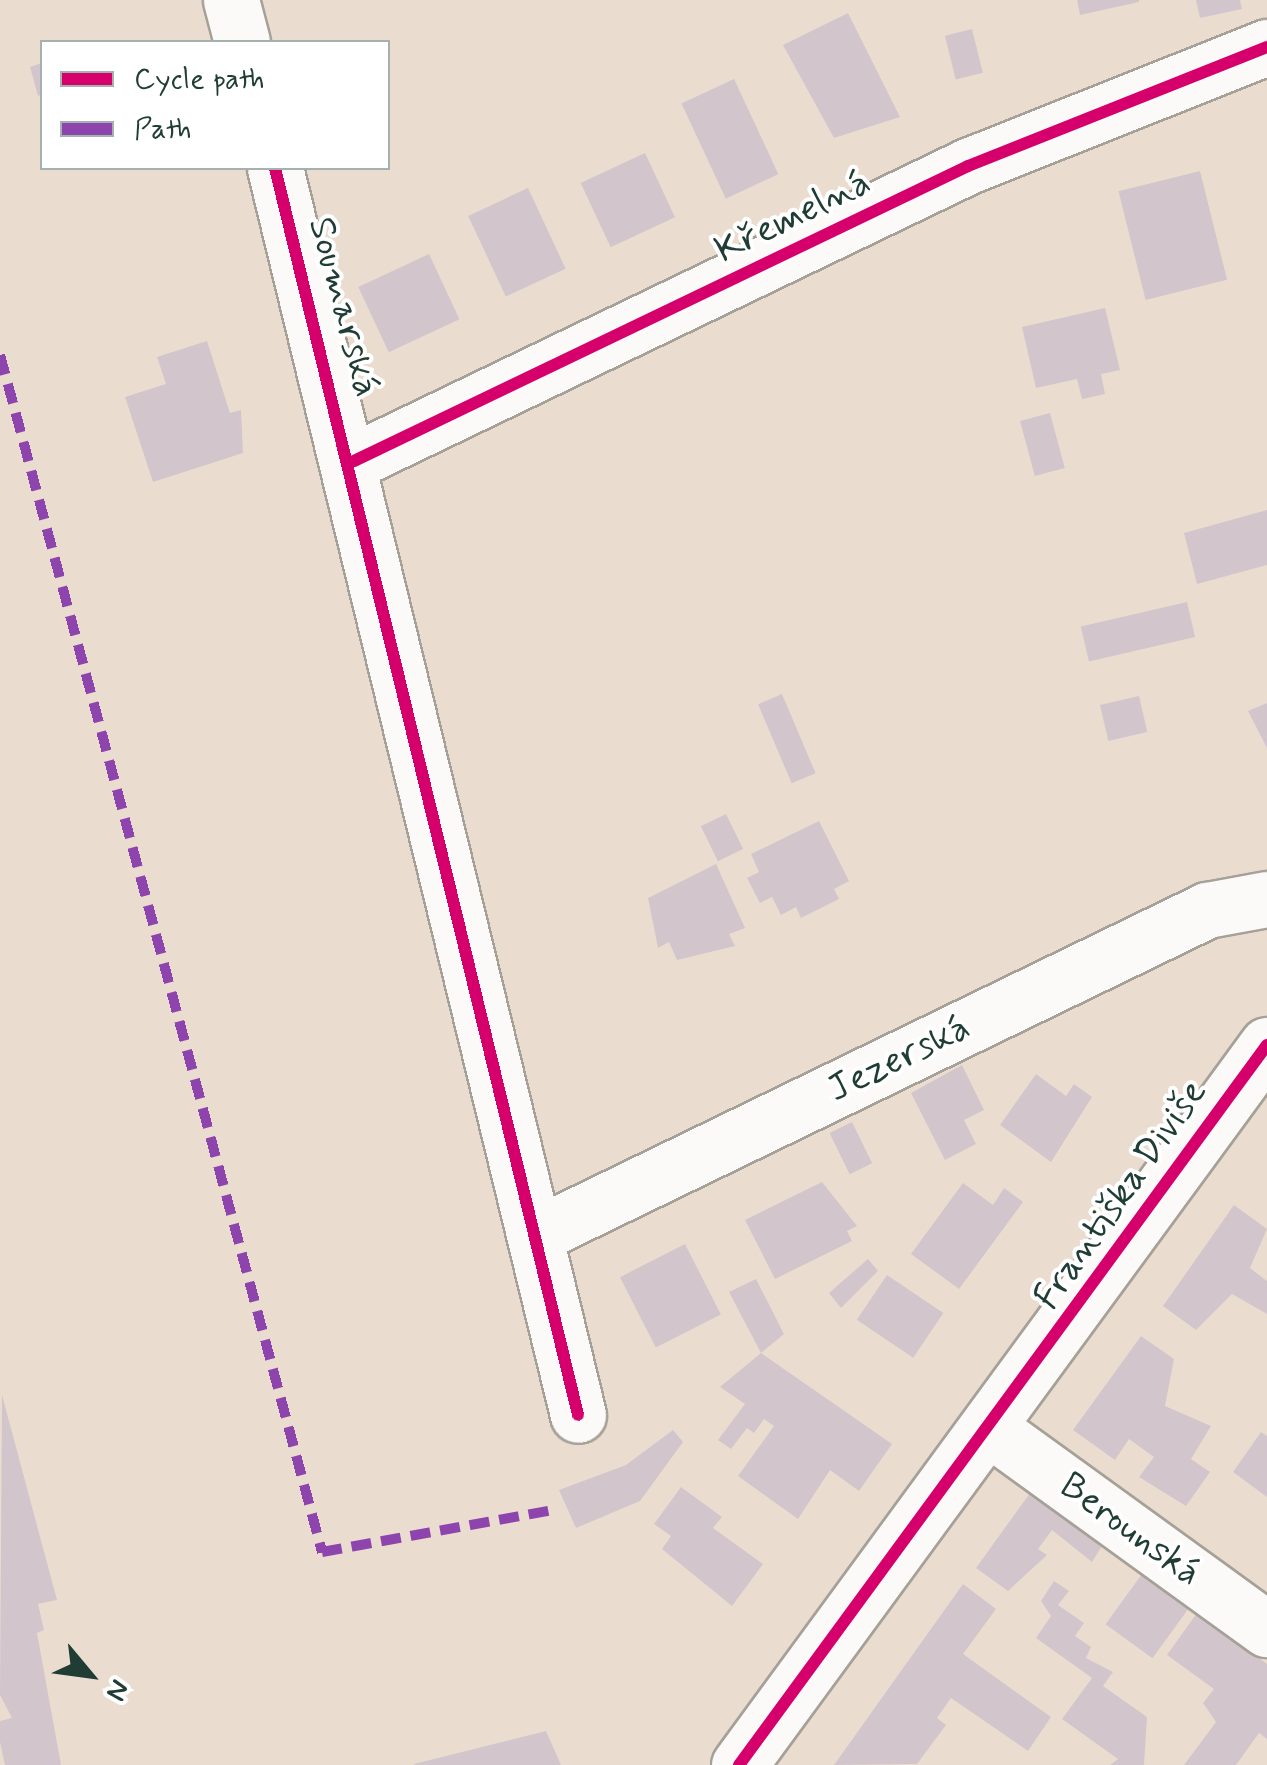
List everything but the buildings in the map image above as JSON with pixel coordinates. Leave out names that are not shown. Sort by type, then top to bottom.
[{"type":"street","points":[[231,0],[241,40]]},
{"type":"street","name":"Křemelná","points":[[354,462],[968,166],[1267,46]]},
{"type":"street","name":"Soumarská","points":[[277,170],[354,462],[578,1416]]},
{"type":"street","name":"Jezerská","points":[[536,1235],[1207,910],[1267,899]]},
{"type":"street","name":"Františka Diviše","points":[[740,1765],[993,1431],[1267,1045]]},
{"type":"street","name":"Berounská","points":[[993,1431],[1267,1628]]},
{"type":"marked path","points":[[0,355],[322,1552],[548,1511]]},
{"type":"cycle path","points":[[354,461],[968,166],[1267,47]]},
{"type":"cycle path","points":[[275,170],[578,1415]]},
{"type":"cycle path","points":[[739,1765],[1267,1045]]}]
